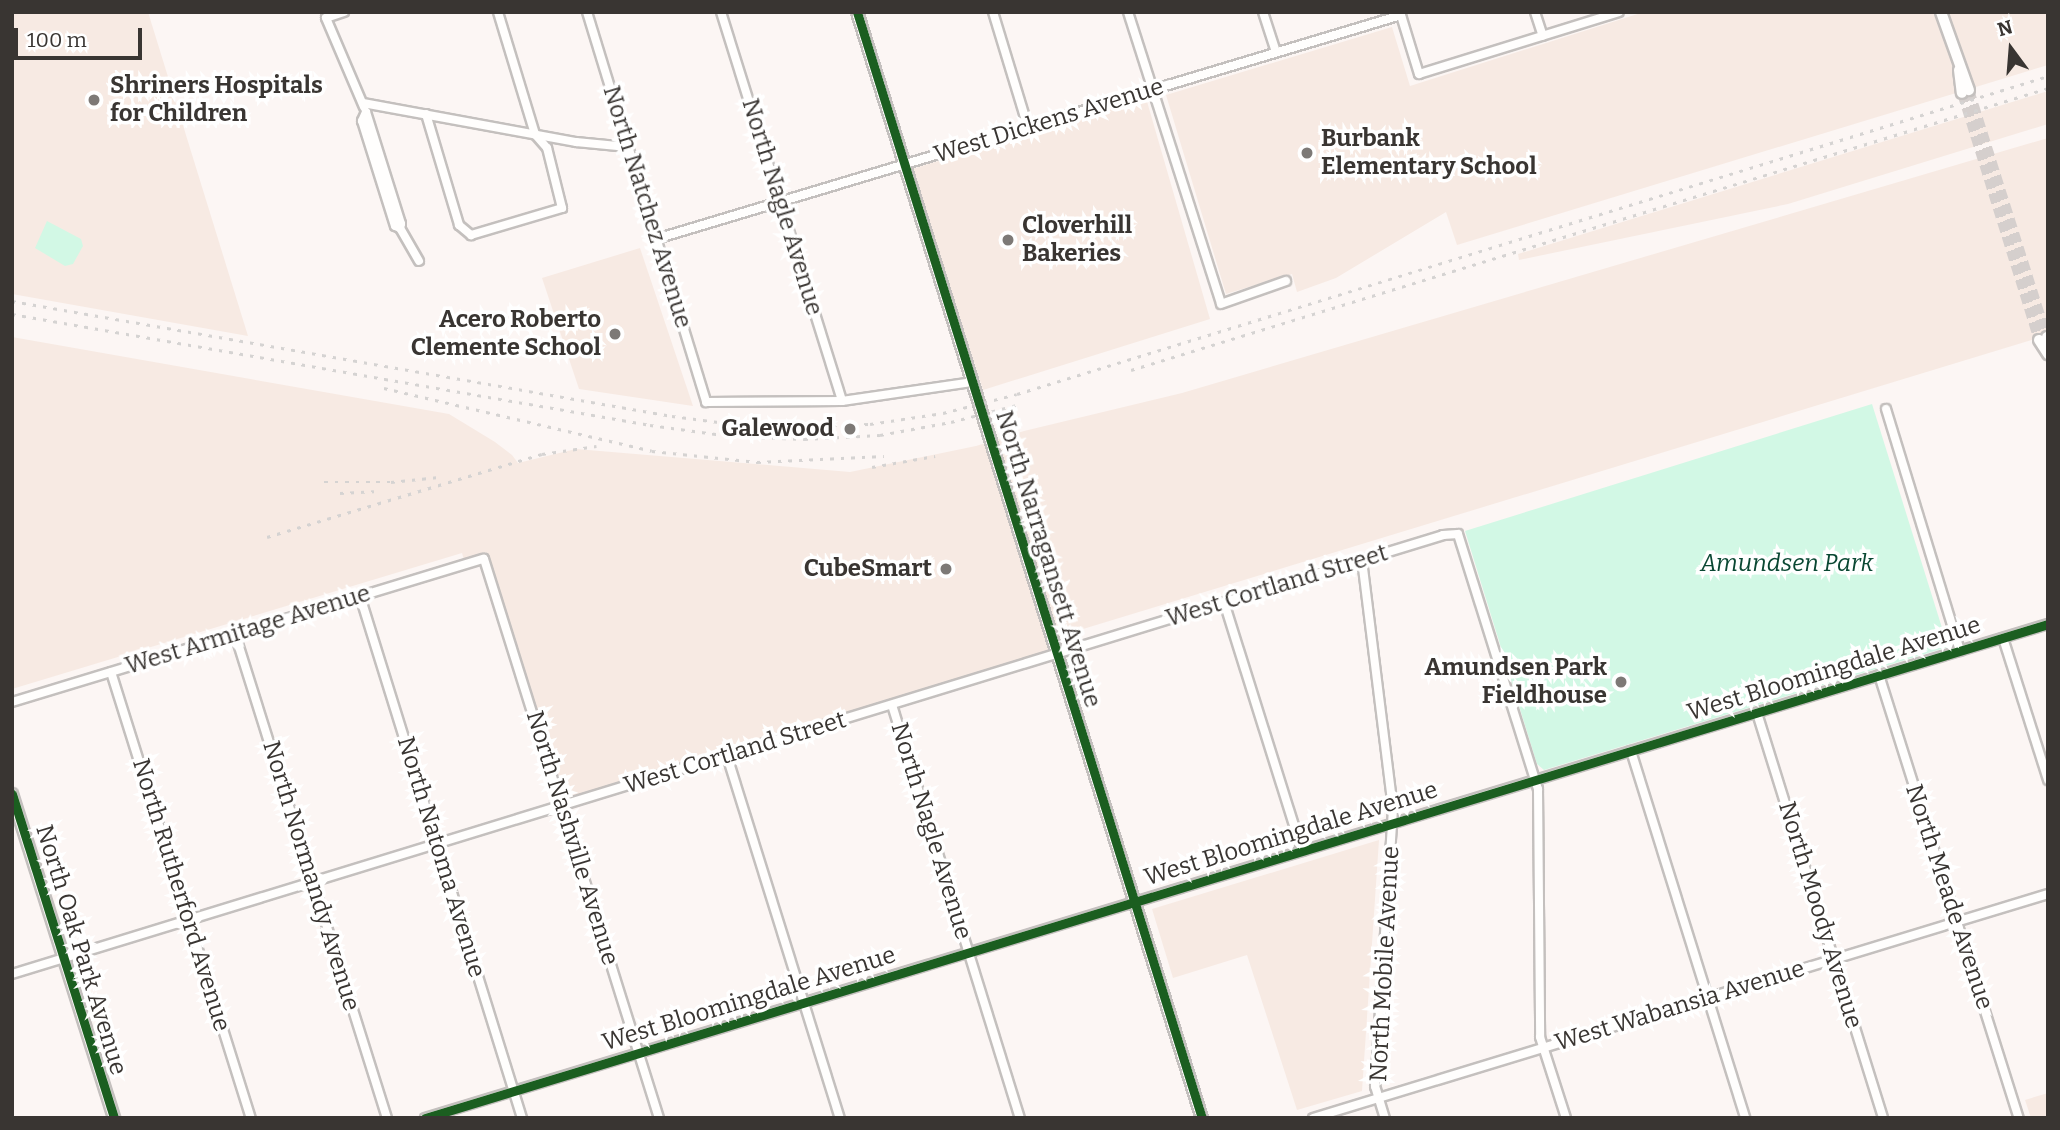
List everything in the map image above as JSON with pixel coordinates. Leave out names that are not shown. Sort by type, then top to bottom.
[{"type":"street","points":[[344,12],[326,18],[364,108],[400,228],[419,261]]},
{"type":"street","points":[[426,114],[458,225],[471,235],[562,208],[547,148],[535,134],[498,12]]},
{"type":"street","name":"North Natchez Avenue","points":[[587,12],[706,402],[842,401]]},
{"type":"street","name":"North Nagle Avenue","points":[[721,12],[842,401]]},
{"type":"street","name":"North Narragansett Avenue","points":[[858,12],[1202,1118]]},
{"type":"street","points":[[993,12],[1028,127]]},
{"type":"street","points":[[1128,12],[1221,304],[1286,281]]},
{"type":"street","points":[[1264,12],[1276,52]]},
{"type":"street","points":[[1535,12],[1543,36]]},
{"type":"street","points":[[1401,13],[1419,74],[1619,12]]},
{"type":"street","points":[[1941,12],[1966,91]]},
{"type":"street","name":"West Dickens Avenue","points":[[656,239],[1401,13]]},
{"type":"street","points":[[364,108],[426,114],[576,142],[628,147]]},
{"type":"street","points":[[2045,339],[2048,355]]},
{"type":"street","points":[[842,401],[972,382]]},
{"type":"street","points":[[1886,409],[1960,651]]},
{"type":"street","name":"West Cortland Street","points":[[12,974],[1443,535],[1458,534],[1536,780]]},
{"type":"street","name":"West Armitage Avenue","points":[[12,702],[485,558]]},
{"type":"street","name":"North Nashville Avenue","points":[[485,558],[659,1118]]},
{"type":"street","name":"North Mobile Avenue","points":[[1362,560],[1392,824],[1375,1086],[1385,1118]]},
{"type":"street","name":"North Natoma Avenue","points":[[360,596],[522,1118]]},
{"type":"street","points":[[1224,602],[1302,851]]},
{"type":"street","name":"West Bloomingdale Avenue","points":[[425,1118],[2048,624]]},
{"type":"street","name":"North Normandy Avenue","points":[[235,634],[387,1118]]},
{"type":"street","points":[[2003,638],[2048,780]]},
{"type":"street","name":"North Rutherford Avenue","points":[[111,672],[251,1118]]},
{"type":"street","name":"North Meade Avenue","points":[[1879,676],[2019,1118]]},
{"type":"street","name":"North Nagle Avenue","points":[[892,705],[1020,1118]]},
{"type":"street","name":"North Moody Avenue","points":[[1757,713],[1883,1118]]},
{"type":"street","points":[[1631,751],[1745,1118]]},
{"type":"street","points":[[726,756],[840,1118]]},
{"type":"street","points":[[1536,780],[1540,1037],[1566,1118]]},
{"type":"street","name":"North Oak Park Avenue","points":[[12,794],[114,1118]]},
{"type":"street","name":"West Wabansia Avenue","points":[[1313,1118],[2048,894]]},
{"type":"shaded area","name":"Shriners Hospitals for Children","points":[[12,12],[148,12],[248,336],[12,294]]},
{"type":"shaded area","points":[[1644,12],[2048,12],[2048,65],[1457,245],[1446,212],[1336,278],[1297,292],[1292,274],[1226,294],[1166,95],[1392,27],[1410,86]]},
{"type":"shaded area","points":[[2048,91],[2048,124],[1788,204],[1519,260],[1518,254]]},
{"type":"shaded area","points":[[1146,98],[1210,319],[983,390],[912,169]]},
{"type":"shaded area","points":[[2048,138],[2048,335],[1060,636],[1062,647],[556,805],[481,563],[466,567],[462,553],[12,689],[12,337],[449,414],[495,442],[518,463],[576,449],[850,472],[976,446],[1024,431],[1182,393]]},
{"type":"shaded area","name":"Acero Roberto Clemente School","points":[[640,248],[693,406],[579,389],[542,278]]},
{"type":"shaded area","points":[[1379,840],[1362,1091],[1297,1110],[1247,955],[1173,978],[1152,909]]},
{"type":"shaded area","points":[[2048,1093],[2048,1118],[2031,1118],[2025,1100]]},
{"type":"green space","points":[[47,221],[81,239],[83,246],[73,264],[65,266],[35,248]]},
{"type":"green space","name":"Amundsen Park","points":[[1872,404],[1948,647],[1544,770],[1537,764],[1465,531]]},
{"type":"tunnel","points":[[1969,90],[2047,337]]},
{"type":"tunnel","points":[[1962,93],[2039,340]]},
{"type":"railway","points":[[12,301],[672,416],[749,426],[870,424],[943,413],[1017,394],[2048,76]]},
{"type":"railway","points":[[1131,370],[2048,88]]},
{"type":"railway","points":[[12,314],[650,425],[730,436],[804,439],[880,435],[951,422],[1020,404]]},
{"type":"railway","points":[[384,388],[652,451],[757,462],[884,456]]},
{"type":"railway","points":[[267,537],[542,454],[596,446]]},
{"type":"railway","points":[[872,467],[935,456]]},
{"type":"railway","points":[[324,482],[391,482],[439,477]]},
{"type":"railway","points":[[340,493],[374,491]]},
{"type":"cycle path","points":[[857,12],[1202,1118]]},
{"type":"cycle path","points":[[425,1118],[2048,624]]},
{"type":"cycle path","points":[[12,794],[114,1118]]},
{"type":"place","name":"Shriners Hospitals for Children","points":[[94,100]]},
{"type":"place","name":"Burbank Elementary School","points":[[1307,153]]},
{"type":"place","name":"Cloverhill Bakeries","points":[[1008,240]]},
{"type":"place","name":"Acero Roberto Clemente School","points":[[615,334]]},
{"type":"place","name":"Galewood","points":[[850,429]]},
{"type":"place","name":"CubeSmart","points":[[946,569]]},
{"type":"place","name":"Amundsen Park Fieldhouse","points":[[1621,682]]}]
